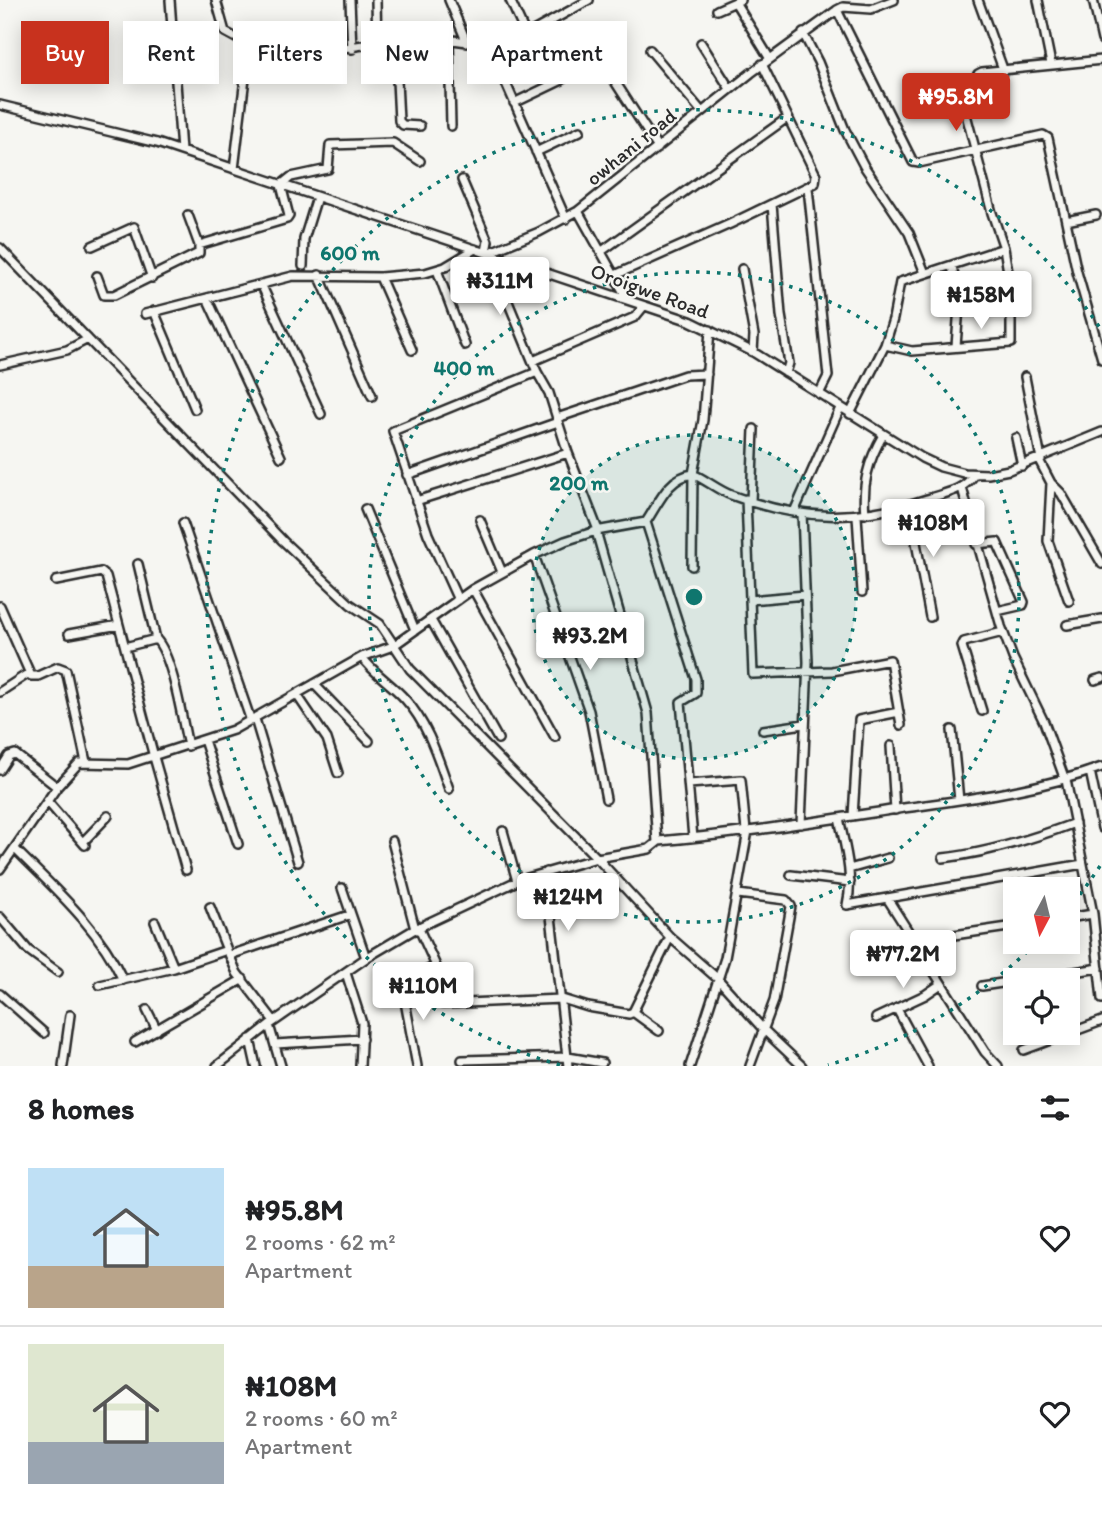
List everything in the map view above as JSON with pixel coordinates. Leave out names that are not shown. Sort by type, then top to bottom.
[{"type":"street","points":[[170,0],[181,151]]},
{"type":"street","points":[[216,0],[225,32],[233,36]]},
{"type":"street","points":[[350,0],[352,48]]},
{"type":"street","points":[[376,0],[376,21]]},
{"type":"street","points":[[449,0],[467,43]]},
{"type":"street","points":[[510,0],[520,21]]},
{"type":"street","points":[[551,21],[589,0]]},
{"type":"street","points":[[894,0],[871,9],[843,7],[837,10],[913,162],[977,152],[1046,135],[1057,172],[1077,272],[1102,359]]},
{"type":"street","points":[[978,0],[1003,69]]},
{"type":"street","points":[[1038,0],[1051,64]]},
{"type":"street","points":[[1093,0],[1102,40]]},
{"type":"street","points":[[718,10],[738,1],[770,59]]},
{"type":"street","name":"owhani road","points":[[487,252],[566,219],[578,211],[762,64],[837,10]]},
{"type":"street","points":[[803,33],[852,142],[883,197],[909,233],[925,273]]},
{"type":"street","points":[[453,41],[467,43]]},
{"type":"street","points":[[701,43],[730,89]]},
{"type":"street","points":[[347,48],[361,47]]},
{"type":"street","points":[[650,50],[702,112]]},
{"type":"street","points":[[885,345],[912,351],[1011,343],[1011,290],[1004,248],[963,103],[980,72],[1102,60]]},
{"type":"street","points":[[615,275],[815,183],[816,175],[762,64]]},
{"type":"street","points":[[234,169],[244,84]]},
{"type":"street","points":[[396,84],[399,121],[403,125],[420,126]]},
{"type":"street","points":[[450,84],[450,126]]},
{"type":"street","points":[[506,84],[566,219]]},
{"type":"street","points":[[514,103],[554,84]]},
{"type":"street","points":[[617,84],[658,148]]},
{"type":"street","name":"Oroigwe Road","points":[[0,105],[76,122],[181,151],[487,252],[709,330],[753,352],[883,435],[934,464],[974,475],[1002,472],[1102,432]]},
{"type":"street","points":[[602,251],[787,118]]},
{"type":"street","points":[[536,152],[580,131]]},
{"type":"street","points":[[199,245],[287,219],[289,215],[281,185],[291,177],[328,169],[329,147],[333,144],[393,143],[420,161]]},
{"type":"street","points":[[462,180],[488,241],[487,252],[537,372],[549,393],[597,531],[648,713],[657,842]]},
{"type":"street","points":[[808,188],[828,376],[819,394]]},
{"type":"street","points":[[303,266],[304,239],[317,197]]},
{"type":"street","points":[[772,204],[780,305],[789,363],[786,373]]},
{"type":"street","points":[[578,211],[628,300]]},
{"type":"street","points":[[97,276],[104,295],[108,297],[152,278],[198,253],[199,245],[188,215]]},
{"type":"street","points":[[1066,221],[1096,215]]},
{"type":"street","points":[[92,246],[134,227],[152,278]]},
{"type":"street","points":[[0,248],[292,549],[350,604],[380,624],[410,669],[597,858],[670,937],[718,979],[763,1029],[802,1066]]},
{"type":"street","points":[[850,414],[885,345],[893,319],[898,286],[904,279],[1004,248]]},
{"type":"street","points":[[145,314],[293,276],[414,275],[437,270],[475,249]]},
{"type":"street","points":[[951,265],[959,307],[956,346]]},
{"type":"street","points":[[742,269],[754,335],[753,352]]},
{"type":"street","points":[[437,270],[465,345]]},
{"type":"street","points":[[319,275],[372,396]]},
{"type":"street","points":[[380,277],[412,350]]},
{"type":"street","points":[[261,284],[321,414]]},
{"type":"street","points":[[207,298],[281,457]]},
{"type":"street","points":[[533,361],[635,317],[644,306]]},
{"type":"street","points":[[154,311],[195,409]]},
{"type":"street","points":[[692,566],[693,474],[703,420],[709,330]]},
{"type":"street","points":[[0,365],[67,350],[89,339]]},
{"type":"street","points":[[458,600],[416,502],[393,433],[394,429],[537,372]]},
{"type":"street","points":[[407,475],[685,375],[707,374]]},
{"type":"street","points":[[1026,377],[1040,459],[1051,483],[1062,493],[1102,564]]},
{"type":"street","points":[[801,824],[807,670],[805,595],[798,512],[840,408]]},
{"type":"street","points":[[754,429],[748,500],[753,674],[837,670],[890,660],[901,725]]},
{"type":"street","points":[[862,592],[861,515],[864,492],[868,466],[883,435]]},
{"type":"street","points":[[1016,438],[1022,466]]},
{"type":"street","points":[[416,502],[568,453]]},
{"type":"street","points":[[0,869],[57,787],[76,765],[86,762],[122,765],[154,757],[253,720],[362,657],[393,646],[473,589],[534,555],[597,531],[646,522],[671,484],[682,476],[693,474],[720,490],[748,500],[834,517],[861,515],[909,505],[962,488],[974,475]]},
{"type":"street","points":[[1051,483],[1048,541],[1069,601]]},
{"type":"street","points":[[962,488],[1003,632],[1014,662],[1044,722],[1066,780],[1099,937],[1102,999]]},
{"type":"street","points":[[909,505],[930,617]]},
{"type":"street","points":[[365,509],[415,630]]},
{"type":"street","points":[[480,520],[502,572]]},
{"type":"street","points":[[646,522],[696,679],[696,693],[681,702],[693,838]]},
{"type":"street","points":[[183,523],[253,720],[298,862]]},
{"type":"street","points":[[976,544],[997,542],[1024,602],[1023,605],[997,611]]},
{"type":"street","points":[[534,555],[589,711],[606,799]]},
{"type":"street","points":[[138,564],[156,639],[166,658],[188,746]]},
{"type":"street","points":[[56,581],[104,573],[186,870]]},
{"type":"street","points":[[473,589],[555,737]]},
{"type":"street","points":[[750,600],[805,595]]},
{"type":"street","points":[[0,606],[29,673],[34,677],[58,667],[66,670],[86,762]]},
{"type":"street","points":[[1067,625],[1102,619]]},
{"type":"street","points":[[431,620],[498,738]]},
{"type":"street","points":[[69,634],[119,625]]},
{"type":"street","points":[[982,711],[962,646],[964,642],[1003,632]]},
{"type":"street","points":[[125,647],[156,639]]},
{"type":"street","points":[[362,657],[369,667],[404,698],[421,720],[449,789]]},
{"type":"street","points":[[0,692],[29,673]]},
{"type":"street","points":[[314,684],[369,741]]},
{"type":"street","points":[[297,695],[327,739],[338,773]]},
{"type":"street","points":[[853,816],[859,720],[899,712]]},
{"type":"street","points":[[762,730],[804,724]]},
{"type":"street","points":[[952,730],[959,800]]},
{"type":"street","points":[[204,740],[238,844]]},
{"type":"street","points":[[891,746],[895,810]]},
{"type":"street","points":[[0,770],[9,756],[16,754],[57,787]]},
{"type":"street","points":[[219,1065],[271,1023],[366,958],[415,929],[517,881],[597,858],[649,849],[657,842],[1013,793],[1066,780],[1102,767]]},
{"type":"street","points":[[1090,771],[1102,828]]},
{"type":"street","points":[[688,784],[741,780],[747,831],[725,958],[690,1066]]},
{"type":"street","points":[[47,801],[84,844],[108,816]]},
{"type":"street","points":[[839,818],[849,869],[848,905],[1083,864]]},
{"type":"street","points":[[943,858],[980,852],[1033,838],[1075,823]]},
{"type":"street","points":[[503,831],[517,881]]},
{"type":"street","points":[[392,841],[415,929],[420,931],[436,966],[401,978],[417,1066]]},
{"type":"street","points":[[15,849],[100,939],[113,957],[123,980]]},
{"type":"street","points":[[849,869],[888,858]]},
{"type":"street","points":[[546,872],[568,1066]]},
{"type":"street","points":[[791,875],[850,882]]},
{"type":"street","points":[[342,888],[349,915],[366,958]]},
{"type":"street","points":[[738,894],[786,901],[791,906],[774,1000],[750,1066]]},
{"type":"street","points":[[887,898],[995,1065]]},
{"type":"street","points":[[211,907],[229,952],[271,1023],[281,1066]]},
{"type":"street","points":[[1080,916],[1093,914]]},
{"type":"street","points":[[100,985],[174,968],[349,915]]},
{"type":"street","points":[[0,917],[29,950],[58,972]]},
{"type":"street","points":[[155,922],[174,968]]},
{"type":"street","points":[[954,935],[1003,928]]},
{"type":"street","points":[[443,1004],[562,999],[629,1014],[633,1012],[670,937]]},
{"type":"street","points":[[866,966],[912,938]]},
{"type":"street","points":[[1080,971],[1099,968]]},
{"type":"street","points":[[345,973],[360,1013],[360,1066]]},
{"type":"street","points":[[135,1042],[243,979]]},
{"type":"street","points":[[982,986],[1003,983]]},
{"type":"street","points":[[876,1018],[942,984]]},
{"type":"street","points":[[0,994],[44,1033]]},
{"type":"street","points":[[897,1009],[928,1066]]},
{"type":"street","points":[[147,1010],[157,1030]]},
{"type":"street","points":[[633,1012],[659,1031]]},
{"type":"street","points":[[63,1066],[70,1015]]},
{"type":"street","points":[[1024,1051],[1102,1021]]},
{"type":"street","points":[[250,1039],[256,1066]]},
{"type":"street","points":[[275,1044],[362,1040]]},
{"type":"street","points":[[462,1060],[568,1057],[602,1063]]}]
